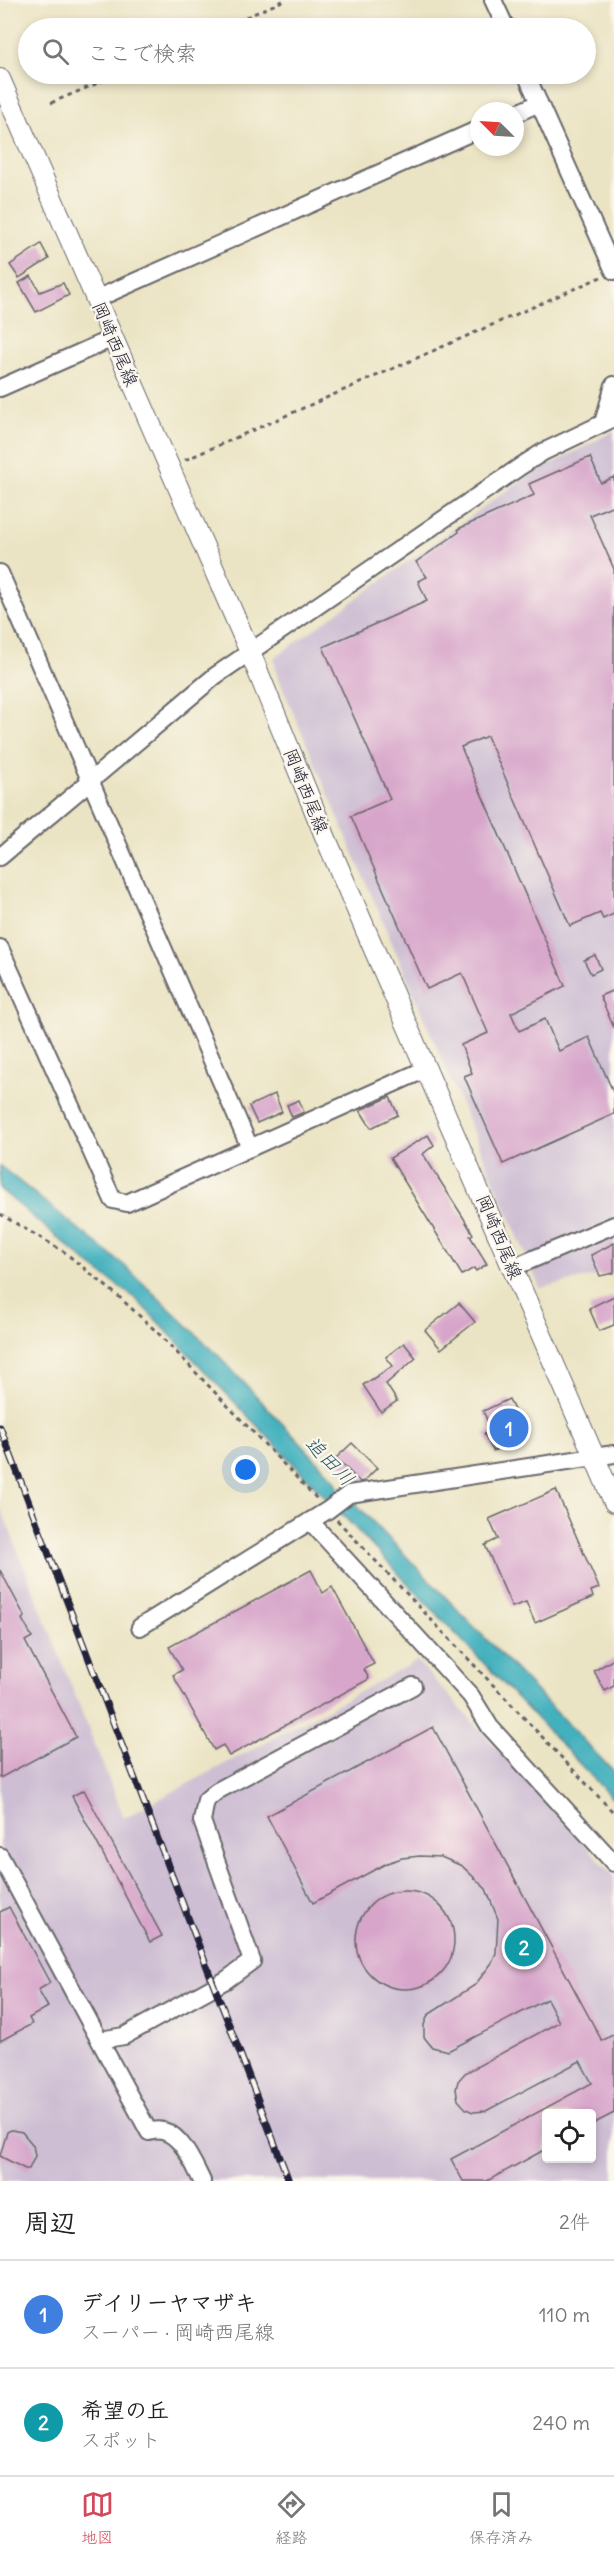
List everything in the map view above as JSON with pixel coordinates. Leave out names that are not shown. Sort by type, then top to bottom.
[{"type":"main road","name":"岡崎西尾線","points":[[0,79],[250,652],[327,841],[614,1502]]},
{"type":"street","points":[[493,0],[501,18]]},
{"type":"street","points":[[530,84],[609,274]]},
{"type":"street","points":[[524,110],[539,103]]},
{"type":"street","points":[[96,299],[470,133]]},
{"type":"street","points":[[0,388],[112,338]]},
{"type":"street","points":[[0,857],[215,676],[521,466],[543,452],[608,420],[614,385]]},
{"type":"street","points":[[0,573],[250,1148]]},
{"type":"street","points":[[0,948],[114,1200],[127,1203],[426,1069]]},
{"type":"street","points":[[512,1268],[614,1225]]},
{"type":"street","points":[[140,1627],[328,1510],[349,1494],[614,1454]]},
{"type":"street","points":[[310,1521],[471,1696],[490,1727],[614,1863]]},
{"type":"street","points":[[100,2040],[124,2036],[226,1980],[252,1961],[202,1821],[206,1800],[217,1791],[413,1686]]},
{"type":"street","points":[[0,1856],[149,2132],[164,2131],[174,2136],[189,2155],[202,2181]]},
{"type":"path","points":[[244,18],[285,0]]},
{"type":"path","points":[[51,104],[96,84]]},
{"type":"path","points":[[169,467],[609,274]]},
{"type":"shaded area","points":[[614,431],[614,1272],[540,1288],[278,677],[274,658],[520,481]]},
{"type":"shaded area","points":[[0,1506],[124,1818],[417,1661],[614,1876],[614,2181],[0,2181]]},
{"type":"water","points":[[0,1166],[125,1266],[218,1355],[335,1480],[341,1494],[329,1501],[136,1299],[90,1265],[0,1189]]},
{"type":"water","points":[[351,1499],[614,1772],[614,1800],[337,1509]]},
{"type":"building","points":[[41,244],[49,259],[19,278],[10,265]]},
{"type":"building","points":[[31,276],[40,292],[63,283],[69,295],[36,312],[19,283]]},
{"type":"building","points":[[590,457],[601,483],[614,477],[614,505],[590,515],[614,569],[614,914],[603,919],[600,913],[570,926],[487,736],[461,747],[565,986],[511,1013],[519,1031],[545,1019],[559,1051],[589,1037],[614,1094],[614,1114],[503,1164],[464,1076],[472,1073],[461,1045],[488,1033],[462,973],[427,989],[351,816],[390,799],[323,647],[427,601],[418,581],[427,577],[416,562],[459,532],[458,529],[534,495],[529,484]]},
{"type":"building","points":[[595,955],[601,969],[591,974],[584,960]]},
{"type":"building","points":[[614,990],[614,1028],[600,996]]},
{"type":"building","points":[[275,1094],[282,1112],[257,1123],[249,1106]]},
{"type":"building","points":[[390,1097],[398,1115],[371,1128],[360,1110]]},
{"type":"building","points":[[299,1100],[304,1112],[292,1117],[287,1105]]},
{"type":"building","points":[[428,1135],[434,1145],[423,1154],[473,1234],[470,1236],[487,1264],[476,1271],[474,1268],[462,1275],[390,1158]]},
{"type":"building","points":[[614,1243],[614,1273],[600,1276],[591,1255]]},
{"type":"building","points":[[614,1296],[614,1325],[599,1331],[589,1308]]},
{"type":"building","points":[[459,1303],[475,1322],[441,1349],[425,1330]]},
{"type":"building","points":[[404,1343],[416,1358],[386,1384],[397,1401],[381,1412],[363,1385],[393,1366],[386,1357]]},
{"type":"building","points":[[509,1399],[526,1437],[493,1451],[484,1434],[492,1431],[483,1411]]},
{"type":"building","points":[[352,1443],[377,1468],[364,1481],[360,1482],[336,1458]]},
{"type":"building","points":[[556,1490],[599,1588],[591,1591],[593,1597],[535,1623],[526,1602],[512,1607],[485,1545],[498,1539],[489,1519]]},
{"type":"building","points":[[0,1570],[25,1617],[22,1619],[32,1637],[25,1641],[76,1737],[0,1778]]},
{"type":"building","points":[[311,1570],[323,1593],[332,1587],[374,1664],[364,1669],[369,1679],[229,1756],[223,1745],[214,1750],[173,1675],[182,1670],[169,1647]]},
{"type":"building","points":[[614,1659],[614,1686],[605,1691],[594,1671]]},
{"type":"building","points":[[433,1727],[602,2041],[614,2034],[614,2113],[596,2122],[596,2109],[544,2109],[592,2083],[580,2061],[486,2111],[473,2112],[466,2109],[458,2100],[456,2089],[458,2081],[465,2073],[559,2022],[547,1999],[448,2051],[432,2047],[424,2037],[424,2025],[428,2015],[475,1985],[491,1964],[496,1953],[498,1919],[486,1889],[462,1866],[441,1857],[420,1856],[387,1863],[313,1903],[267,1816]]},
{"type":"building","points":[[84,1790],[162,1936],[150,1942],[72,1796]]},
{"type":"building","points":[[405,1891],[424,1894],[440,1905],[451,1921],[454,1940],[451,1959],[440,1975],[424,1986],[405,1989],[386,1986],[370,1975],[359,1959],[356,1940],[359,1921],[370,1905],[386,1894]]},
{"type":"building","points":[[9,1907],[50,1983],[38,1990],[48,2007],[29,2018],[32,2024],[0,2041],[0,1912]]},
{"type":"building","points":[[542,2110],[542,2151],[487,2181],[463,2181],[451,2159]]},
{"type":"building","points":[[11,2130],[22,2132],[33,2145],[35,2156],[29,2169],[0,2156],[7,2132]]},
{"type":"railway","points":[[0,1427],[289,2181]]},
{"type":"place","name":"デイリーヤマザキ","points":[[509,1428]]},
{"type":"place","name":"希望の丘","points":[[524,1947]]},
{"type":"water label","name":"追田川","points":[[330,1461]]}]
